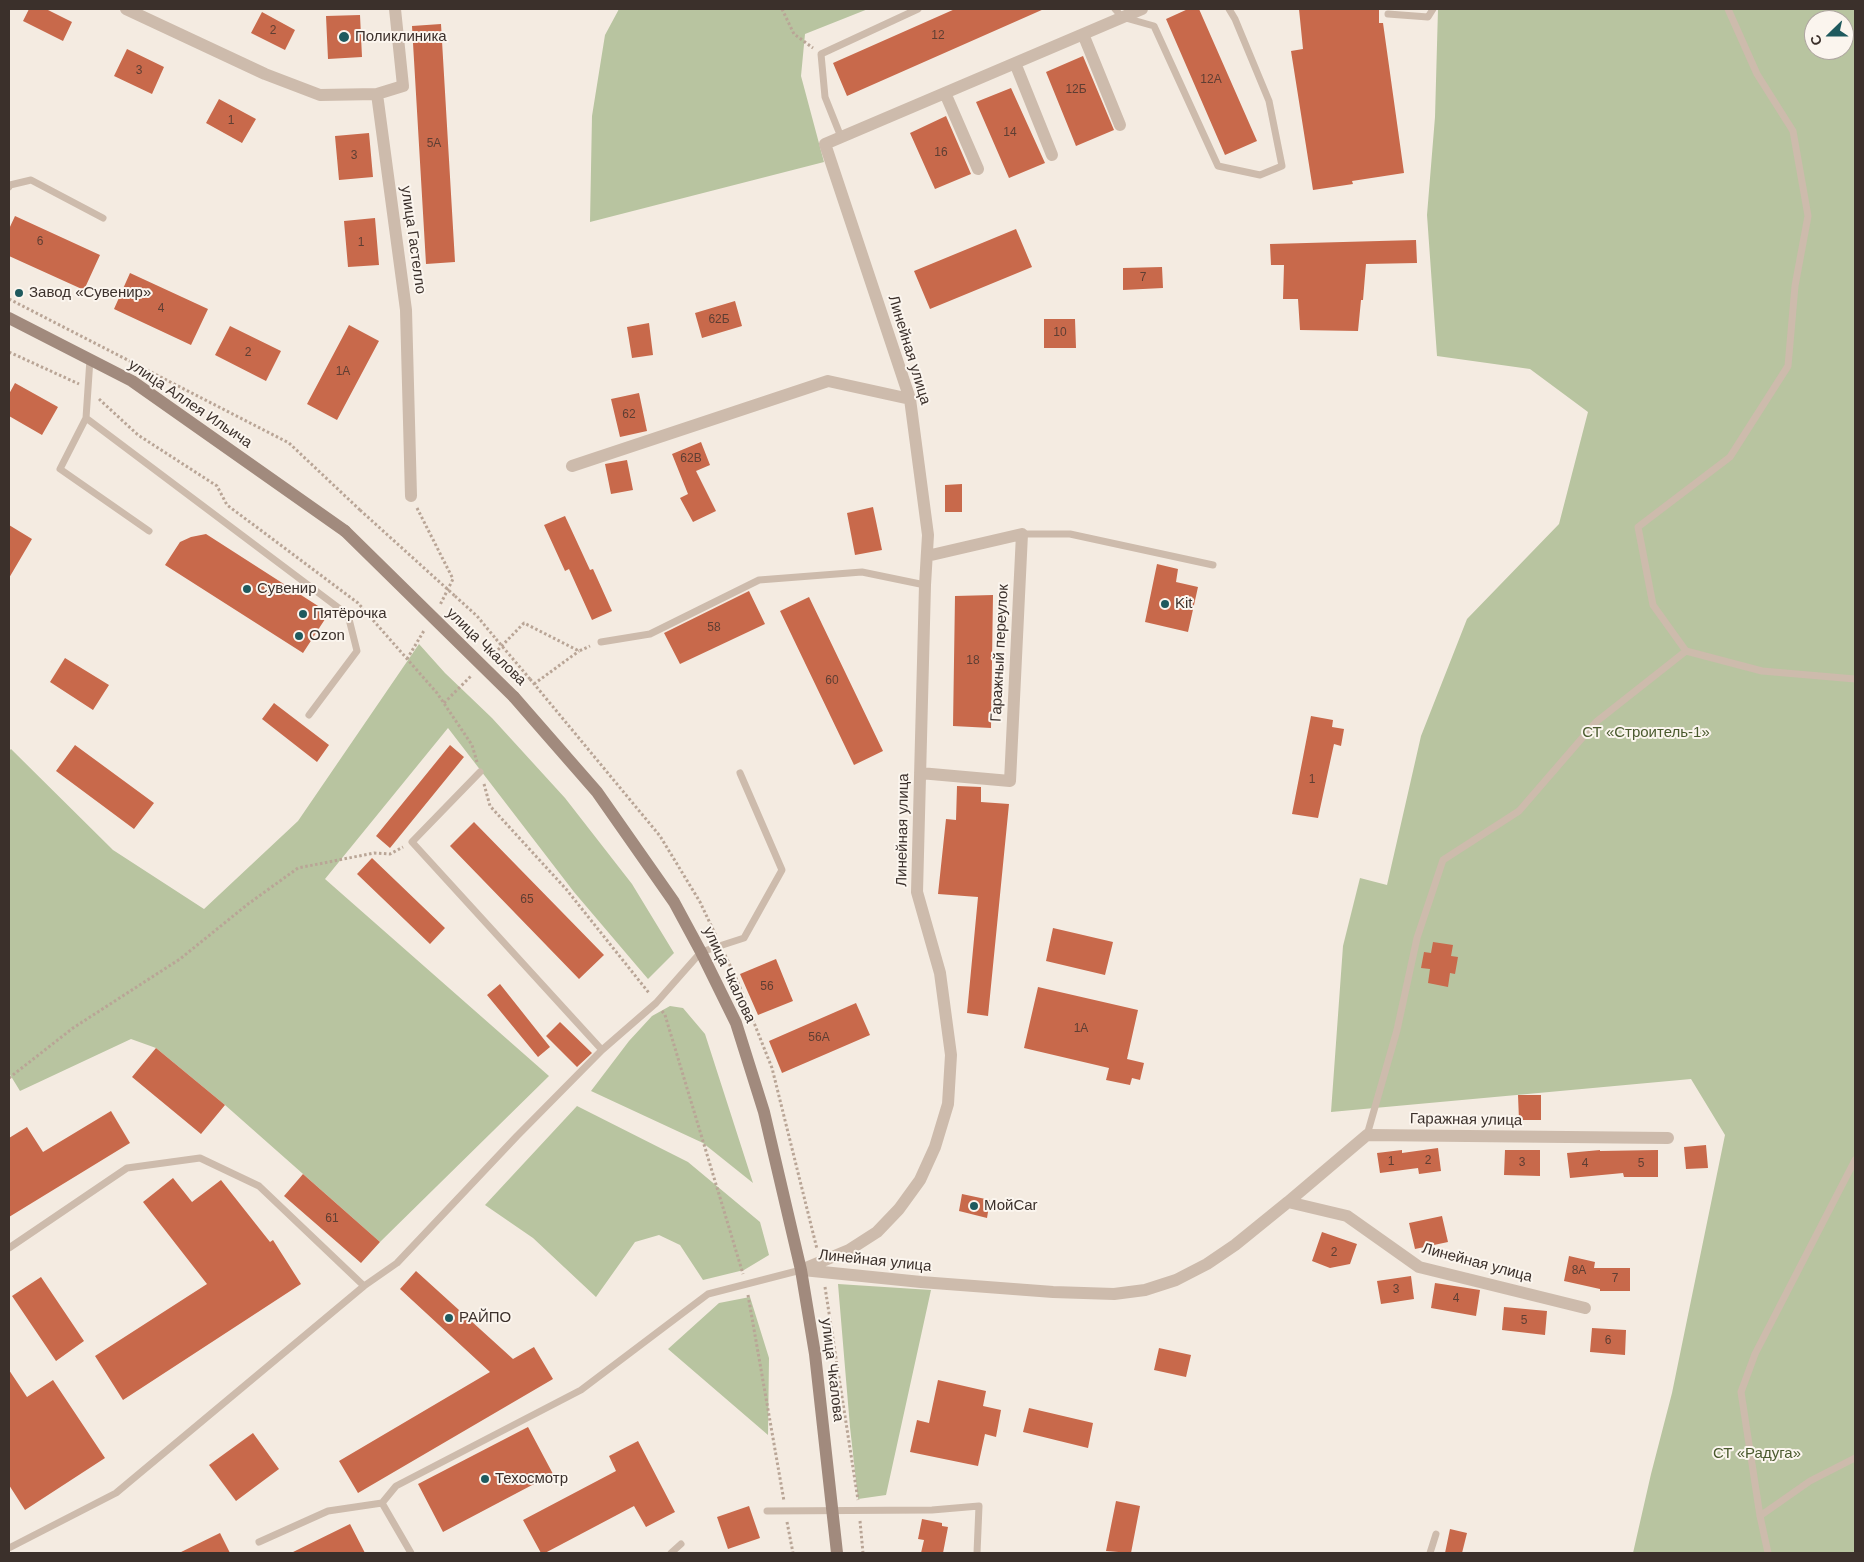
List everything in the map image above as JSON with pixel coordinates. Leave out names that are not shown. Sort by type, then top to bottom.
[{"type":"main road","name":"улица Аллея Ильича","points":[[9,318],[132,381],[344,531]]},
{"type":"main road","name":"улица Чкалова","points":[[344,531],[514,697],[597,792],[674,902],[736,1023],[764,1112],[801,1270],[815,1354],[837,1553]]},
{"type":"street","points":[[126,9],[265,74],[320,95],[377,94],[403,86],[395,9]]},
{"type":"street","name":"Линейная улица","points":[[801,1270],[849,1250],[877,1232],[899,1209],[920,1180],[935,1147],[948,1104],[951,1055],[940,972],[917,892],[928,535],[910,399],[825,144],[1083,34],[1119,13],[1142,9]]},
{"type":"street","points":[[1083,34],[1120,125]]},
{"type":"street","points":[[1014,63],[1052,156]]},
{"type":"street","points":[[945,93],[978,169]]},
{"type":"street","name":"улица Гастелло","points":[[377,94],[406,310],[411,496]]},
{"type":"street","points":[[572,466],[828,381],[910,399]]},
{"type":"street","points":[[927,556],[1022,534]]},
{"type":"street","name":"Гаражный переулок","points":[[920,773],[1010,780],[1022,534]]},
{"type":"street","points":[[1288,1202],[1367,1135]]},
{"type":"street","name":"Гаражная улица","points":[[1367,1135],[1668,1138]]},
{"type":"street","name":"Линейная улица","points":[[801,1270],[921,1282],[1053,1292],[1114,1294],[1145,1290],[1176,1280],[1207,1264],[1235,1245],[1288,1202],[1347,1216],[1419,1267],[1585,1308]]},
{"type":"lane","points":[[841,137],[825,97],[821,54],[918,9]]},
{"type":"lane","points":[[1119,13],[1154,26],[1218,166],[1260,175],[1282,166],[1268,101],[1235,19],[1229,9]]},
{"type":"lane","points":[[1388,14],[1428,17],[1433,9]]},
{"type":"lane","points":[[1728,9],[1757,74],[1793,132],[1808,216],[1795,286],[1788,366],[1730,457],[1638,527],[1653,605],[1686,651],[1762,671],[1855,678]]},
{"type":"lane","points":[[9,188],[10,185],[31,180],[104,218]]},
{"type":"lane","points":[[90,359],[86,418],[60,469],[149,531]]},
{"type":"lane","points":[[86,418],[348,615],[356,651],[309,715]]},
{"type":"lane","points":[[1022,534],[1070,534],[1213,565]]},
{"type":"lane","points":[[600,642],[650,634],[759,580],[862,572],[925,585]]},
{"type":"lane","points":[[1367,1135],[1397,1030],[1417,938],[1443,860],[1519,811],[1596,722],[1686,651]]},
{"type":"lane","points":[[480,772],[412,842],[602,1050]]},
{"type":"lane","points":[[9,1548],[116,1494],[364,1286],[397,1263],[517,1136],[602,1050],[656,1003],[701,952],[744,938],[782,870],[740,773]]},
{"type":"lane","points":[[9,1248],[127,1168],[200,1158],[259,1186],[364,1286]]},
{"type":"lane","points":[[1768,1553],[1760,1516],[1741,1392],[1755,1354],[1855,1160]]},
{"type":"lane","points":[[259,1542],[328,1512],[382,1503],[396,1486],[581,1390],[708,1294],[801,1270]]},
{"type":"lane","points":[[1760,1516],[1810,1481],[1855,1458]]},
{"type":"lane","points":[[382,1503],[411,1553]]},
{"type":"lane","points":[[767,1511],[932,1510],[979,1506],[977,1553]]},
{"type":"lane","points":[[1430,1553],[1436,1534]]},
{"type":"lane","points":[[671,1553],[681,1544]]},
{"type":"path","points":[[782,9],[794,34],[821,54]]},
{"type":"path","points":[[9,298],[289,443],[477,616],[530,679]]},
{"type":"path","points":[[9,352],[88,388],[138,435],[217,486],[227,505],[358,603],[437,693],[472,745],[490,806],[566,889],[665,1015],[746,1283],[793,1553]]},
{"type":"path","points":[[411,496],[453,579],[435,612]]},
{"type":"path","points":[[484,663],[524,623],[579,651]]},
{"type":"path","points":[[407,659],[426,628]]},
{"type":"path","points":[[534,684],[579,651],[600,642]]},
{"type":"path","points":[[444,703],[478,670]]},
{"type":"path","points":[[9,1078],[73,1028],[180,959],[248,904],[298,868],[374,852],[390,854],[412,842]]},
{"type":"green space","points":[[619,9],[868,9],[805,34],[801,76],[824,162],[590,222],[592,116],[605,35]]},
{"type":"green space","name":"СТ «Строитель-1»","points":[[1438,9],[1855,9],[1855,1553],[1633,1553],[1672,1393],[1725,1135],[1691,1079],[1331,1112],[1343,946],[1360,878],[1387,885],[1421,736],[1467,619],[1559,524],[1588,412],[1530,369],[1437,356],[1427,215],[1435,117]]},
{"type":"green space","points":[[419,644],[445,673],[492,718],[565,798],[632,884],[674,953],[648,979],[574,892],[448,728],[325,879],[549,1076],[380,1242],[225,1105],[156,1048],[131,1039],[20,1091],[9,1073],[9,751],[11,749],[113,850],[204,909],[298,821]]},
{"type":"green space","points":[[670,1006],[683,1008],[705,1034],[753,1183],[703,1143],[591,1091],[629,1041],[652,1016]]},
{"type":"green space","points":[[577,1106],[688,1162],[760,1222],[769,1255],[744,1270],[703,1280],[680,1245],[659,1235],[635,1242],[596,1297],[533,1238],[485,1205]]},
{"type":"green space","points":[[838,1284],[931,1290],[886,1495],[858,1499]]},
{"type":"green space","points":[[750,1297],[769,1358],[768,1435],[668,1349],[719,1303]]},
{"type":"building","points":[[29,9],[46,9],[72,22],[63,41],[23,21]]},
{"type":"building","points":[[955,9],[1044,9],[847,96],[833,63]]},
{"type":"building","points":[[1188,9],[1199,9],[1257,141],[1225,155],[1166,19]]},
{"type":"building","points":[[1299,9],[1379,9],[1379,23],[1383,23],[1404,173],[1352,181],[1353,184],[1313,190],[1291,51],[1303,49]]},
{"type":"building","points":[[262,12],[295,30],[285,50],[251,33]]},
{"type":"building","name":"Поликлиника","points":[[360,15],[362,57],[328,59],[326,16]]},
{"type":"building","points":[[441,24],[455,262],[426,264],[412,26]]},
{"type":"building","points":[[127,49],[164,67],[152,94],[114,76]]},
{"type":"building","points":[[1083,56],[1114,130],[1076,146],[1046,72]]},
{"type":"building","points":[[1011,88],[1045,163],[1009,178],[976,102]]},
{"type":"building","points":[[219,99],[256,119],[242,143],[206,123]]},
{"type":"building","points":[[946,116],[971,174],[935,189],[910,133]]},
{"type":"building","points":[[369,133],[373,177],[339,180],[335,136]]},
{"type":"building","points":[[15,216],[100,255],[84,290],[9,256],[9,229]]},
{"type":"building","points":[[375,218],[379,265],[348,267],[344,221]]},
{"type":"building","points":[[1016,229],[1032,267],[930,309],[914,271]]},
{"type":"building","points":[[1416,240],[1417,263],[1366,264],[1358,331],[1300,330],[1298,299],[1283,299],[1284,265],[1271,265],[1270,244]]},
{"type":"building","points":[[1162,267],[1163,288],[1123,290],[1123,268]]},
{"type":"building","points":[[130,273],[208,309],[191,345],[114,309]]},
{"type":"building","points":[[735,301],[742,326],[702,338],[695,313]]},
{"type":"building","points":[[1044,319],[1075,319],[1076,348],[1044,348]]},
{"type":"building","points":[[649,323],[653,355],[632,358],[627,327]]},
{"type":"building","points":[[349,325],[379,341],[337,420],[307,404]]},
{"type":"building","points":[[230,326],[281,351],[266,381],[215,355]]},
{"type":"building","points":[[15,383],[58,407],[42,435],[9,416],[9,394]]},
{"type":"building","points":[[639,393],[647,431],[620,437],[611,399]]},
{"type":"building","points":[[701,442],[710,465],[696,471],[716,511],[693,522],[680,498],[688,494],[672,454]]},
{"type":"building","points":[[627,460],[633,490],[611,494],[605,464]]},
{"type":"building","points":[[962,484],[962,512],[945,512],[945,485]]},
{"type":"building","points":[[873,507],[882,550],[855,555],[847,513]]},
{"type":"building","points":[[565,516],[590,570],[593,569],[612,611],[592,620],[569,569],[565,571],[544,525]]},
{"type":"building","points":[[9,525],[32,539],[9,578]]},
{"type":"building","name":"Сувенир","points":[[206,534],[329,613],[303,653],[165,565],[180,542],[191,537]]},
{"type":"building","points":[[1157,564],[1178,569],[1176,582],[1198,587],[1188,632],[1145,622]]},
{"type":"building","points":[[749,591],[765,624],[680,664],[664,633]]},
{"type":"building","points":[[993,595],[991,728],[953,726],[955,596]]},
{"type":"building","points":[[809,597],[883,751],[854,765],[780,611]]},
{"type":"building","points":[[65,658],[109,685],[93,710],[50,682]]},
{"type":"building","points":[[274,703],[329,745],[317,762],[262,719]]},
{"type":"building","points":[[1311,716],[1333,720],[1332,727],[1344,729],[1341,746],[1334,744],[1318,818],[1292,814]]},
{"type":"building","points":[[75,745],[154,803],[134,829],[56,771]]},
{"type":"building","points":[[450,745],[464,757],[390,848],[376,836]]},
{"type":"building","points":[[957,786],[981,787],[981,802],[1009,804],[988,1016],[967,1013],[978,897],[938,894],[946,819],[956,820]]},
{"type":"building","points":[[474,822],[604,955],[579,979],[450,846]]},
{"type":"building","points":[[372,858],[445,928],[430,944],[357,874]]},
{"type":"building","points":[[1053,928],[1113,942],[1105,975],[1046,961]]},
{"type":"building","points":[[1433,942],[1453,945],[1451,956],[1458,957],[1455,974],[1450,973],[1448,987],[1428,983],[1430,969],[1421,968],[1424,952],[1431,953]]},
{"type":"building","points":[[776,959],[793,1001],[758,1015],[740,974]]},
{"type":"building","points":[[500,984],[550,1047],[538,1057],[487,995]]},
{"type":"building","points":[[1038,987],[1138,1010],[1127,1059],[1144,1063],[1140,1080],[1132,1078],[1130,1085],[1106,1080],[1109,1068],[1024,1048]]},
{"type":"building","points":[[856,1003],[870,1035],[782,1073],[769,1041]]},
{"type":"building","points":[[560,1022],[592,1053],[577,1067],[546,1036]]},
{"type":"building","points":[[156,1048],[225,1105],[201,1134],[132,1077]]},
{"type":"building","points":[[1518,1095],[1541,1095],[1541,1120],[1519,1120]]},
{"type":"building","points":[[111,1111],[130,1143],[9,1217],[9,1138],[27,1127],[43,1152]]},
{"type":"building","points":[[1706,1145],[1708,1168],[1686,1169],[1684,1147]]},
{"type":"building","points":[[1438,1148],[1441,1171],[1419,1174],[1418,1168],[1380,1173],[1377,1153],[1402,1150],[1402,1153]]},
{"type":"building","points":[[1505,1150],[1540,1150],[1540,1176],[1504,1175]]},
{"type":"building","points":[[1600,1150],[1658,1150],[1658,1177],[1624,1177],[1623,1173],[1570,1178],[1567,1153]]},
{"type":"building","points":[[303,1174],[380,1242],[361,1263],[284,1196]]},
{"type":"building","points":[[173,1178],[192,1202],[221,1180],[270,1242],[273,1240],[301,1284],[123,1400],[95,1356],[207,1284],[143,1202]]},
{"type":"building","name":"МойCar","points":[[962,1194],[990,1200],[987,1218],[959,1211]]},
{"type":"building","points":[[1442,1216],[1448,1242],[1415,1249],[1409,1223]]},
{"type":"building","points":[[1322,1232],[1357,1244],[1350,1264],[1330,1268],[1312,1261]]},
{"type":"building","points":[[1569,1256],[1595,1262],[1594,1268],[1630,1268],[1630,1291],[1600,1291],[1600,1289],[1564,1281]]},
{"type":"building","points":[[416,1271],[513,1359],[534,1347],[553,1379],[358,1493],[339,1461],[490,1372],[400,1289]]},
{"type":"building","points":[[1411,1276],[1414,1299],[1381,1304],[1377,1281]]},
{"type":"building","points":[[41,1277],[84,1341],[56,1361],[12,1296]]},
{"type":"building","points":[[1435,1283],[1480,1290],[1476,1316],[1431,1308]]},
{"type":"building","points":[[1504,1307],[1547,1311],[1545,1335],[1502,1330]]},
{"type":"building","points":[[1592,1328],[1626,1330],[1625,1355],[1590,1352]]},
{"type":"building","points":[[1159,1348],[1191,1355],[1186,1377],[1154,1370]]},
{"type":"building","points":[[9,1370],[27,1397],[53,1380],[105,1458],[25,1510],[9,1485]]},
{"type":"building","points":[[938,1380],[986,1391],[983,1406],[1001,1410],[996,1437],[985,1434],[978,1466],[910,1452],[917,1420],[929,1423]]},
{"type":"building","points":[[1029,1408],[1093,1423],[1088,1448],[1023,1432]]},
{"type":"building","name":"Техосмотр","points":[[528,1427],[553,1474],[443,1532],[418,1484]]},
{"type":"building","points":[[253,1433],[279,1469],[236,1501],[209,1465]]},
{"type":"building","points":[[638,1441],[675,1512],[646,1527],[634,1506],[545,1553],[541,1553],[523,1520],[616,1471],[609,1456]]},
{"type":"building","points":[[1116,1501],[1140,1506],[1131,1553],[1106,1551]]},
{"type":"building","points":[[749,1506],[760,1538],[728,1549],[717,1517]]},
{"type":"building","points":[[922,1519],[942,1523],[942,1526],[948,1527],[943,1553],[921,1553],[924,1540],[918,1539]]},
{"type":"building","points":[[350,1524],[365,1553],[291,1553]]},
{"type":"building","points":[[1450,1529],[1467,1533],[1462,1553],[1445,1553]]},
{"type":"building","points":[[220,1533],[230,1553],[179,1553]]},
{"type":"place","name":"Поликлиника","points":[[344,37]]},
{"type":"place","name":"Завод «Сувенир»","points":[[19,293]]},
{"type":"place","name":"Сувенир","points":[[247,589]]},
{"type":"place","name":"Kit","points":[[1165,604]]},
{"type":"place","name":"Пятёрочка","points":[[303,614]]},
{"type":"place","name":"Ozon","points":[[299,636]]},
{"type":"place","name":"МойCar","points":[[974,1206]]},
{"type":"place","name":"РАЙПО","points":[[449,1318]]},
{"type":"place","name":"Техосмотр","points":[[485,1479]]},
{"type":"park label","name":"СТ «Радуга»","points":[[1757,1454]]}]
